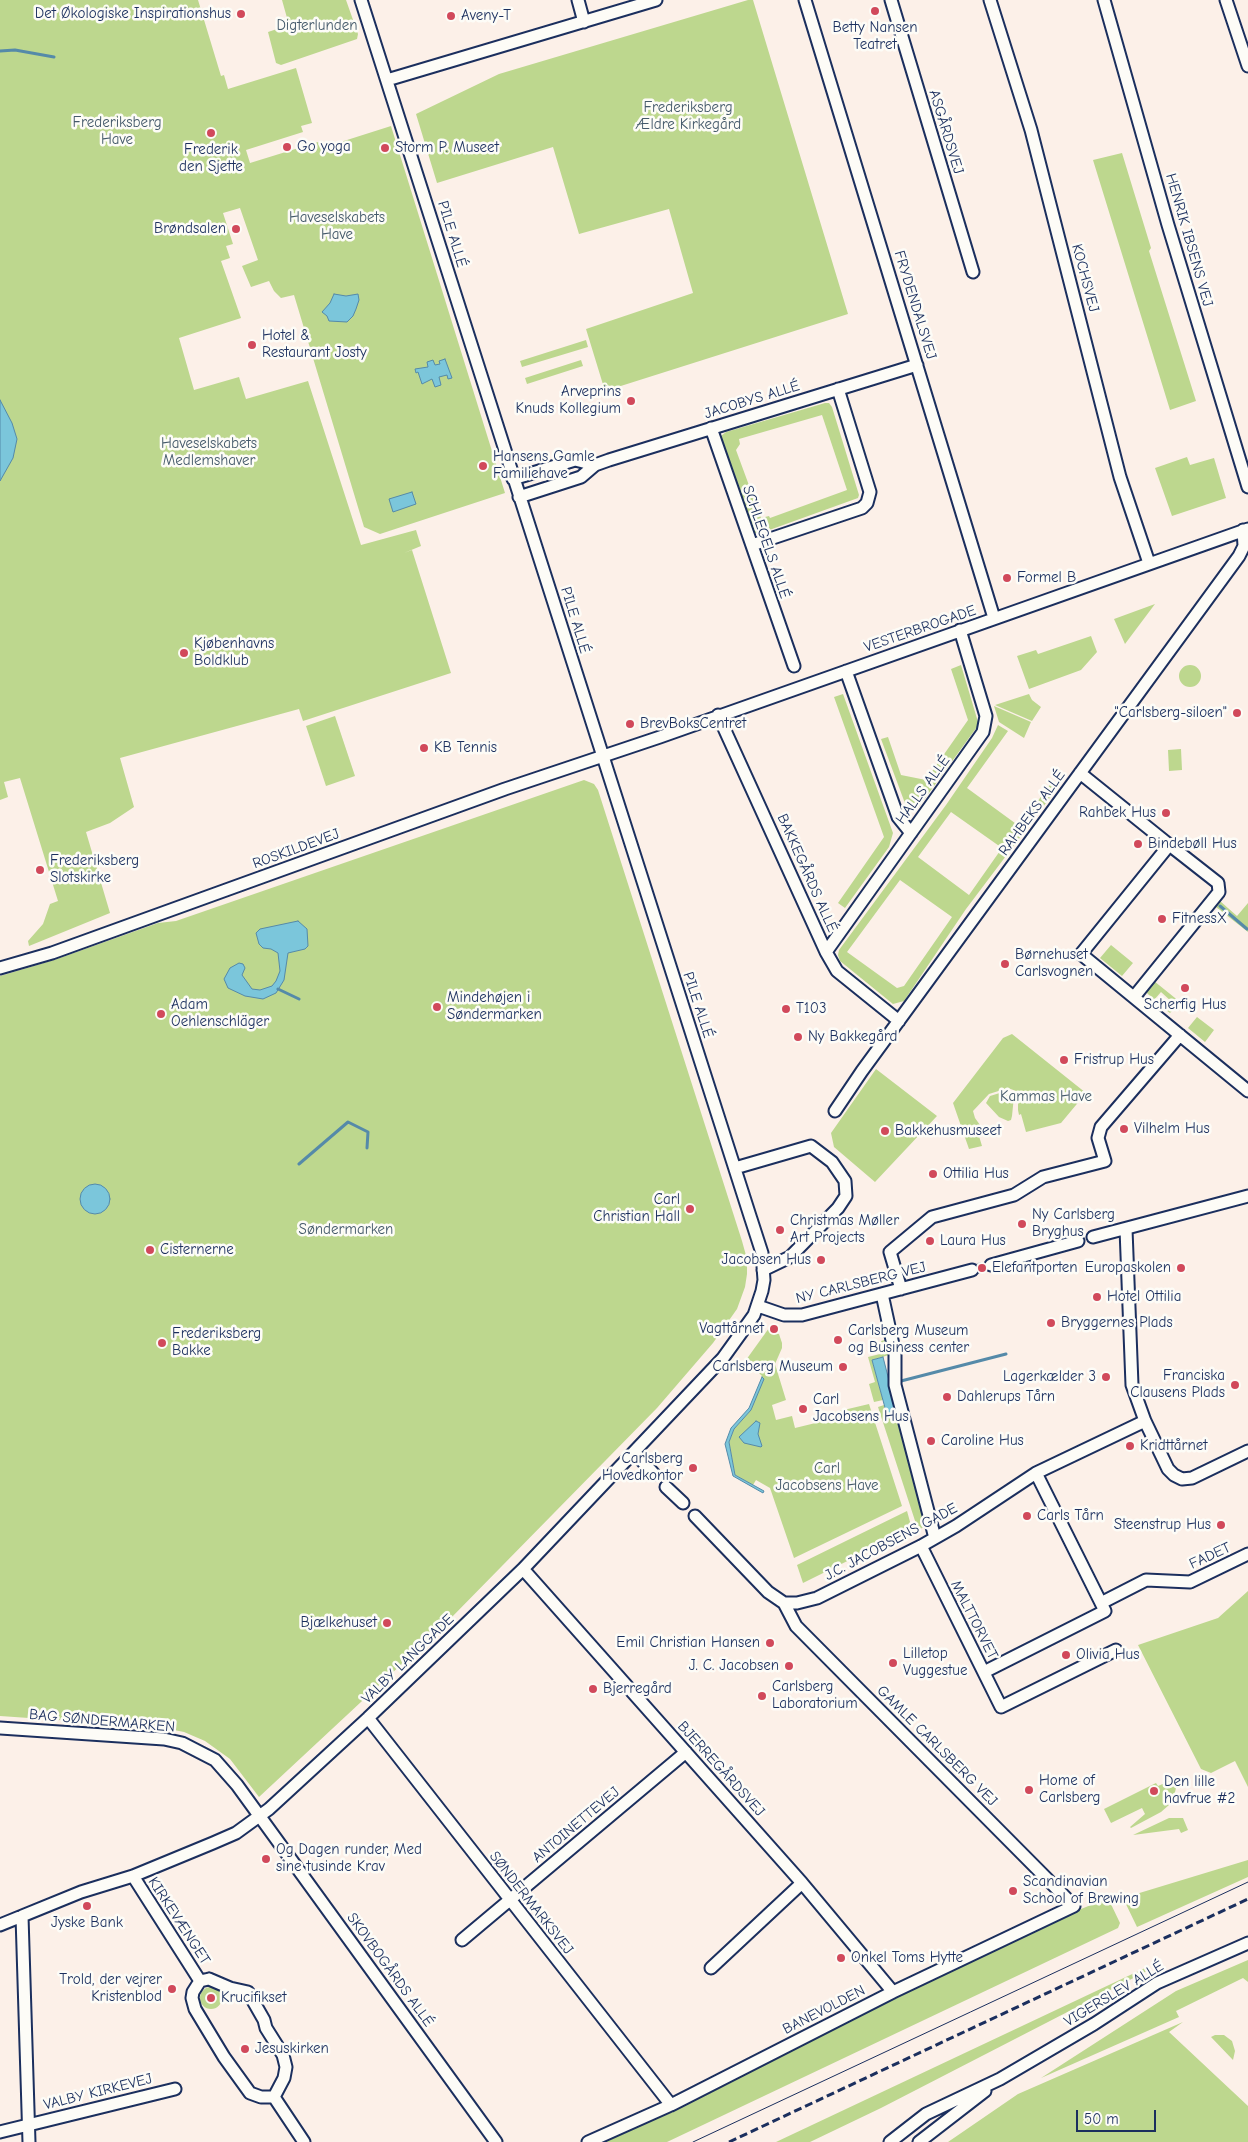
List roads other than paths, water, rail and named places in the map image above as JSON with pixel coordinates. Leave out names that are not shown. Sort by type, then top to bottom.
[{"type":"street","name":"PILE ALLÉ","points":[[361,0],[762,1254],[762,1291],[758,1306]]},
{"type":"street","points":[[578,0],[584,22]]},
{"type":"street","points":[[387,80],[656,0]]},
{"type":"street","name":"FRYDENDALSVEJ","points":[[805,0],[994,618]]},
{"type":"street","name":"ASGÅRDSVEJ","points":[[891,0],[973,272]]},
{"type":"street","name":"KOCHSVEJ","points":[[990,0],[1031,130],[1120,477],[1149,563]]},
{"type":"street","name":"HENRIK IBSENS VEJ","points":[[1104,0],[1168,225],[1248,488]]},
{"type":"street","points":[[1226,0],[1248,66]]},
{"type":"street","name":"JACOBYS ALLÉ","points":[[519,497],[581,477],[595,464],[917,364]]},
{"type":"street","points":[[752,545],[862,508],[867,503],[870,492],[838,389]]},
{"type":"street","name":"SCHLEGELS ALLÉ","points":[[711,428],[794,666]]},
{"type":"street","name":"JACOBYS ALLÉ","points":[[513,478],[575,460],[595,464]]},
{"type":"street","name":"VESTERBROGADE","points":[[602,756],[1246,529]]},
{"type":"street","name":"RAHBEKS ALLÉ","points":[[835,1111],[899,1020],[1239,556],[1244,546],[1246,529]]},
{"type":"street","name":"HALLS ALLÉ","points":[[826,952],[983,732],[986,725],[986,716],[960,630]]},
{"type":"street","points":[[846,671],[898,817],[910,833]]},
{"type":"street","name":"BAKKEGÅRDS ALLÉ","points":[[718,715],[826,952],[837,971],[899,1020]]},
{"type":"street","name":"ROSKILDEVEJ","points":[[0,968],[52,953],[505,789],[602,756]]},
{"type":"street","points":[[1080,773],[1218,883],[1219,892],[1134,997]]},
{"type":"street","points":[[1167,843],[1166,849],[1081,954],[1248,1091]]},
{"type":"street","points":[[901,1289],[890,1252],[932,1217],[1014,1195],[1043,1177],[1105,1160],[1098,1138],[1101,1127],[1180,1035]]},
{"type":"street","points":[[735,1168],[811,1146],[838,1168],[846,1181],[846,1196],[838,1208],[790,1257],[763,1270]]},
{"type":"street","points":[[1093,1237],[1248,1196]]},
{"type":"street","points":[[1126,1229],[1132,1385],[1145,1420],[1168,1469],[1182,1479],[1192,1478],[1248,1450]]},
{"type":"street","points":[[992,1265],[1078,1241]]},
{"type":"street","name":"NY CARLSBERG VEJ","points":[[758,1306],[792,1316],[972,1270]]},
{"type":"street","points":[[882,1294],[895,1354],[895,1385],[935,1538]]},
{"type":"street","name":"VALBY LANGGADE","points":[[0,1925],[80,1892],[133,1876],[236,1832],[259,1817],[368,1718],[523,1569],[723,1358],[744,1330],[758,1306]]},
{"type":"street","name":"J.C. JACOBSENS GADE","points":[[784,1603],[797,1603],[817,1598],[921,1546],[1036,1473],[1145,1420]]},
{"type":"street","points":[[634,1452],[654,1474]]},
{"type":"street","points":[[1036,1473],[1103,1607]]},
{"type":"street","points":[[666,1487],[683,1503]]},
{"type":"street","points":[[695,1516],[768,1592],[784,1603]]},
{"type":"street","name":"MALTTORVET","points":[[921,1546],[1001,1708],[1116,1650]]},
{"type":"street","name":"FADET","points":[[984,1672],[1103,1607],[1146,1580],[1190,1582],[1248,1554]]},
{"type":"street","name":"BJERREGÅRDSVEJ","points":[[523,1569],[802,1883],[893,1992]]},
{"type":"street","name":"GAMLE CARLSBERG VEJ","points":[[784,1603],[796,1626],[1074,1906]]},
{"type":"street","name":"SØNDERMARKSVEJ","points":[[368,1718],[671,2105]]},
{"type":"street","name":"BAG SØNDERMARKEN","points":[[0,1728],[146,1738],[182,1743],[215,1760],[232,1779],[259,1817]]},
{"type":"street","name":"ANTOINETTEVEJ","points":[[462,1940],[686,1752]]},
{"type":"street","name":"SKOVBOGÅRDS ALLÉ","points":[[259,1817],[496,2142]]},
{"type":"street","name":"KIRKEVÆNGET","points":[[133,1876],[200,1981]]},
{"type":"street","points":[[712,1968],[802,1883]]},
{"type":"street","name":"BANEVOLDEN","points":[[588,2142],[671,2105],[893,1992],[1074,1906]]},
{"type":"street","points":[[22,1916],[29,2142]]},
{"type":"street","name":"VIGERSLEV ALLÉ","points":[[890,2142],[939,2106],[1000,2079],[1094,2024],[1157,1983],[1248,1943]]},
{"type":"street","name":"KIRKEVÆNGET","points":[[213,1980],[230,1988],[248,1992],[264,2020],[266,2028],[283,2055],[286,2067],[284,2078],[274,2097],[260,2097],[250,2092],[224,2057],[193,2003],[193,1992],[200,1981],[213,1980]]},
{"type":"street","name":"VIGERSLEV ALLÉ","points":[[919,2142],[1000,2079]]},
{"type":"street","name":"VALBY KIRKEVEJ","points":[[0,2132],[175,2088]]},
{"type":"street","points":[[274,2097],[304,2142]]},
{"type":"water","points":[[334,294],[346,296],[358,294],[359,300],[356,309],[353,316],[347,322],[329,321],[322,312],[330,303]]},
{"type":"water","points":[[445,359],[452,378],[448,379],[447,375],[439,377],[441,385],[435,387],[432,379],[422,384],[415,369],[428,367],[427,362],[433,360],[435,365],[440,364],[439,361]]},
{"type":"water","points":[[0,400],[12,423],[17,439],[13,458],[0,481]]},
{"type":"water","points":[[412,492],[416,504],[393,512],[389,499]]},
{"type":"water","points":[[298,921],[307,929],[308,946],[305,949],[288,953],[284,980],[276,993],[263,999],[245,996],[228,988],[224,979],[230,968],[239,963],[243,964],[245,968],[242,975],[252,989],[260,990],[272,986],[280,971],[278,953],[271,949],[263,948],[259,944],[256,933],[260,929]]},
{"type":"water","points":[[95,1184],[101,1185],[109,1193],[109,1205],[101,1213],[95,1214],[89,1213],[81,1205],[80,1199],[81,1193],[89,1185]]},
{"type":"water","points":[[883,1357],[897,1412],[887,1415],[872,1360]]},
{"type":"water","points":[[762,1377],[764,1379],[751,1410],[734,1429],[729,1442],[735,1475],[764,1491],[763,1493],[733,1476],[725,1444],[731,1428],[749,1408]]},
{"type":"water","points":[[756,1421],[760,1423],[758,1434],[761,1447],[744,1443],[739,1437]]},
{"type":"waterway","points":[[0,51],[15,50],[54,57]]},
{"type":"waterway","points":[[1220,906],[1247,929]]},
{"type":"waterway","points":[[278,989],[299,999]]},
{"type":"waterway","points":[[299,1164],[348,1122],[368,1132],[367,1148]]},
{"type":"waterway","points":[[901,1381],[1006,1354]]},
{"type":"tunnel","points":[[972,1270],[991,1265]]},
{"type":"tram line","points":[[693,2142],[1248,1882]]},
{"type":"railway","points":[[729,2142],[1248,1899]]},
{"type":"place","name":"Betty Nansen Teatret","points":[[875,11]]},
{"type":"place","name":"Det Økologiske Inspirationshus","points":[[241,14]]},
{"type":"place","name":"Aveny-T","points":[[451,16]]},
{"type":"place","name":"Frederik den Sjette","points":[[211,133]]},
{"type":"place","name":"Go yoga","points":[[287,147]]},
{"type":"place","name":"Storm P. Museet","points":[[385,148]]},
{"type":"place","name":"Brøndsalen","points":[[236,229]]},
{"type":"place","name":"Hotel & Restaurant Josty","points":[[252,345]]},
{"type":"place","name":"Arveprins Knuds Kollegium","points":[[631,401]]},
{"type":"place","name":"Hansens Gamle Familiehave","points":[[483,466]]},
{"type":"place","name":"Formel B","points":[[1007,578]]},
{"type":"place","name":"Kjøbenhavns Boldklub","points":[[184,653]]},
{"type":"place","name":"\"Carlsberg-siloen\"","points":[[1237,713]]},
{"type":"place","name":"BrevBoksCentret","points":[[630,724]]},
{"type":"place","name":"KB Tennis","points":[[424,748]]},
{"type":"place","name":"Rahbek Hus","points":[[1166,813]]},
{"type":"place","name":"Bindebøll Hus","points":[[1138,844]]},
{"type":"place","name":"Frederiksberg Slotskirke","points":[[40,870]]},
{"type":"place","name":"FitnessX","points":[[1162,919]]},
{"type":"place","name":"Børnehuset Carlsvognen","points":[[1005,964]]},
{"type":"place","name":"Scherfig Hus","points":[[1185,988]]},
{"type":"place","name":"Mindehøjen i Søndermarken","points":[[437,1007]]},
{"type":"place","name":"T103","points":[[786,1009]]},
{"type":"place","name":"Adam Oehlenschläger","points":[[161,1014]]},
{"type":"place","name":"Ny Bakkegård","points":[[798,1037]]},
{"type":"place","name":"Fristrup Hus","points":[[1064,1060]]},
{"type":"place","name":"Vilhelm Hus","points":[[1124,1129]]},
{"type":"place","name":"Bakkehusmuseet","points":[[885,1131]]},
{"type":"place","name":"Ottilia Hus","points":[[933,1174]]},
{"type":"place","name":"Carl Christian Hall","points":[[690,1209]]},
{"type":"place","name":"Ny Carlsberg Bryghus","points":[[1022,1224]]},
{"type":"place","name":"Christmas Møller Art Projects","points":[[780,1230]]},
{"type":"place","name":"Laura Hus","points":[[930,1241]]},
{"type":"place","name":"Cisternerne","points":[[150,1250]]},
{"type":"place","name":"Jacobsen Hus","points":[[821,1260]]},
{"type":"place","name":"Elefantporten","points":[[982,1268]]},
{"type":"place","name":"Europaskolen","points":[[1181,1268]]},
{"type":"place","name":"Hotel Ottilia","points":[[1097,1297]]},
{"type":"place","name":"Bryggernes Plads","points":[[1051,1323]]},
{"type":"place","name":"Vagttårnet","points":[[774,1329]]},
{"type":"place","name":"Carlsberg Museum og Business center","points":[[838,1340]]},
{"type":"place","name":"Frederiksberg Bakke","points":[[162,1343]]},
{"type":"place","name":"Carlsberg Museum","points":[[843,1367]]},
{"type":"place","name":"Lagerkælder 3","points":[[1106,1377]]},
{"type":"place","name":"Franciska Clausens Plads","points":[[1235,1385]]},
{"type":"place","name":"Dahlerups Tårn","points":[[947,1397]]},
{"type":"place","name":"Carl Jacobsens Hus","points":[[803,1409]]},
{"type":"place","name":"Caroline Hus","points":[[931,1441]]},
{"type":"place","name":"Kridttårnet","points":[[1130,1446]]},
{"type":"place","name":"Carlsberg Hovedkontor","points":[[693,1468]]},
{"type":"place","name":"Carls Tårn","points":[[1027,1516]]},
{"type":"place","name":"Steenstrup Hus","points":[[1221,1525]]},
{"type":"place","name":"Bjælkehuset","points":[[387,1623]]},
{"type":"place","name":"Emil Christian Hansen","points":[[770,1643]]},
{"type":"place","name":"Olivia Hus","points":[[1066,1655]]},
{"type":"place","name":"Lilletop Vuggestue","points":[[893,1663]]},
{"type":"place","name":"J. C. Jacobsen","points":[[789,1666]]},
{"type":"place","name":"Bjerregård","points":[[593,1689]]},
{"type":"place","name":"Carlsberg Laboratorium","points":[[762,1696]]},
{"type":"place","name":"Home of Carlsberg","points":[[1029,1790]]},
{"type":"place","name":"Den lille havfrue #2","points":[[1154,1791]]},
{"type":"place","name":"Og Dagen runder, Med sine tusinde Krav","points":[[266,1859]]},
{"type":"place","name":"Scandinavian School of Brewing","points":[[1013,1891]]},
{"type":"place","name":"Jyske Bank","points":[[87,1906]]},
{"type":"place","name":"Onkel Toms Hytte","points":[[841,1958]]},
{"type":"place","name":"Trold, der vejrer Kristenblod","points":[[172,1989]]},
{"type":"place","name":"Krucifikset","points":[[211,1998]]},
{"type":"place","name":"Jesuskirken","points":[[245,2049]]},
{"type":"park label","name":"Digterlunden","points":[[317,26]]},
{"type":"park label","name":"Frederiksberg Ældre Kirkegård","points":[[688,116]]},
{"type":"park label","name":"Frederiksberg Have","points":[[117,132]]},
{"type":"park label","name":"Haveselskabets Have","points":[[337,226]]},
{"type":"park label","name":"Haveselskabets Medlemshaver","points":[[209,452]]},
{"type":"park label","name":"Kammas Have","points":[[1046,1097]]},
{"type":"park label","name":"Søndermarken","points":[[346,1230]]},
{"type":"park label","name":"Carl Jacobsens Have","points":[[827,1478]]}]
